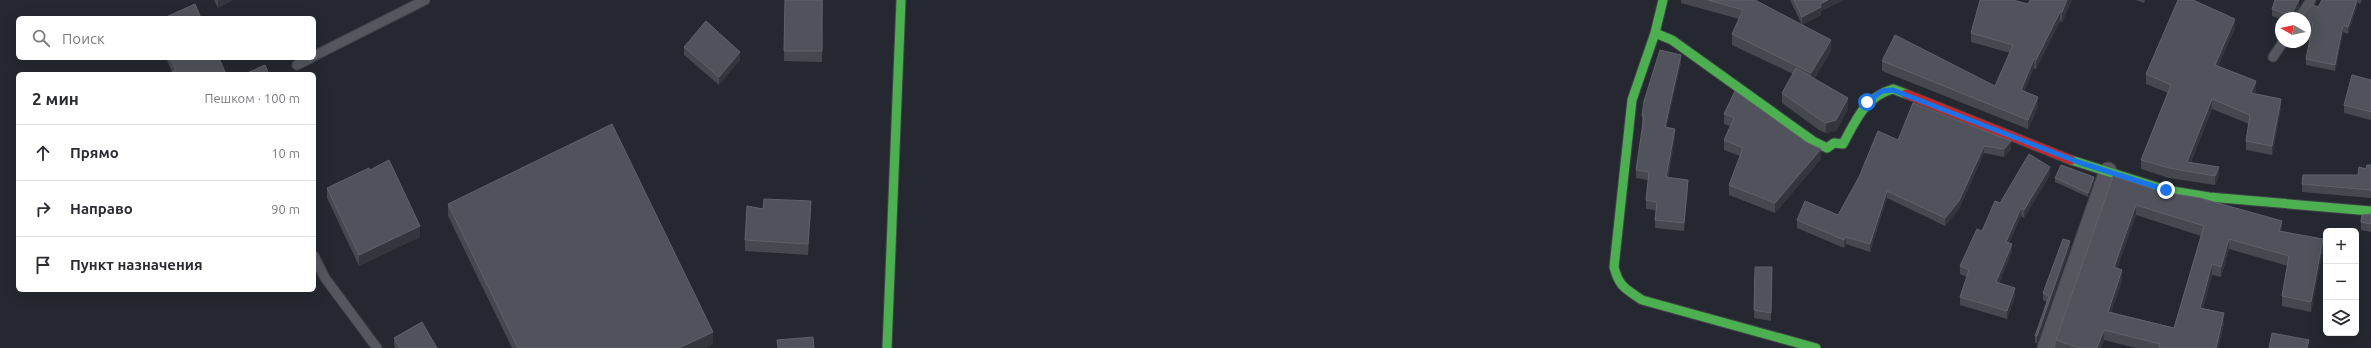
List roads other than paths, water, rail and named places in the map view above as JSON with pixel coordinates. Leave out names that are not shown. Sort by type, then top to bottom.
[{"type":"street","points":[[887,348],[901,0]]},
{"type":"street","points":[[1663,0],[1655,33],[1632,100],[1619,203],[1614,267],[1617,278],[1622,287],[1642,300],[1816,348]]},
{"type":"street","points":[[1655,33],[1672,40],[1813,141],[1827,148],[1834,143],[1843,144],[1867,102],[1882,91],[1893,90],[2078,162],[2166,190],[2209,197],[2371,211]]},
{"type":"street","points":[[2046,348],[2108,171]]},
{"type":"lane","points":[[316,55],[425,0]]},
{"type":"lane","points":[[2303,12],[2311,0]]},
{"type":"lane","points":[[2273,57],[2279,48]]},
{"type":"lane","points":[[297,65],[307,60]]},
{"type":"lane","points":[[316,260],[325,278],[377,348]]}]
